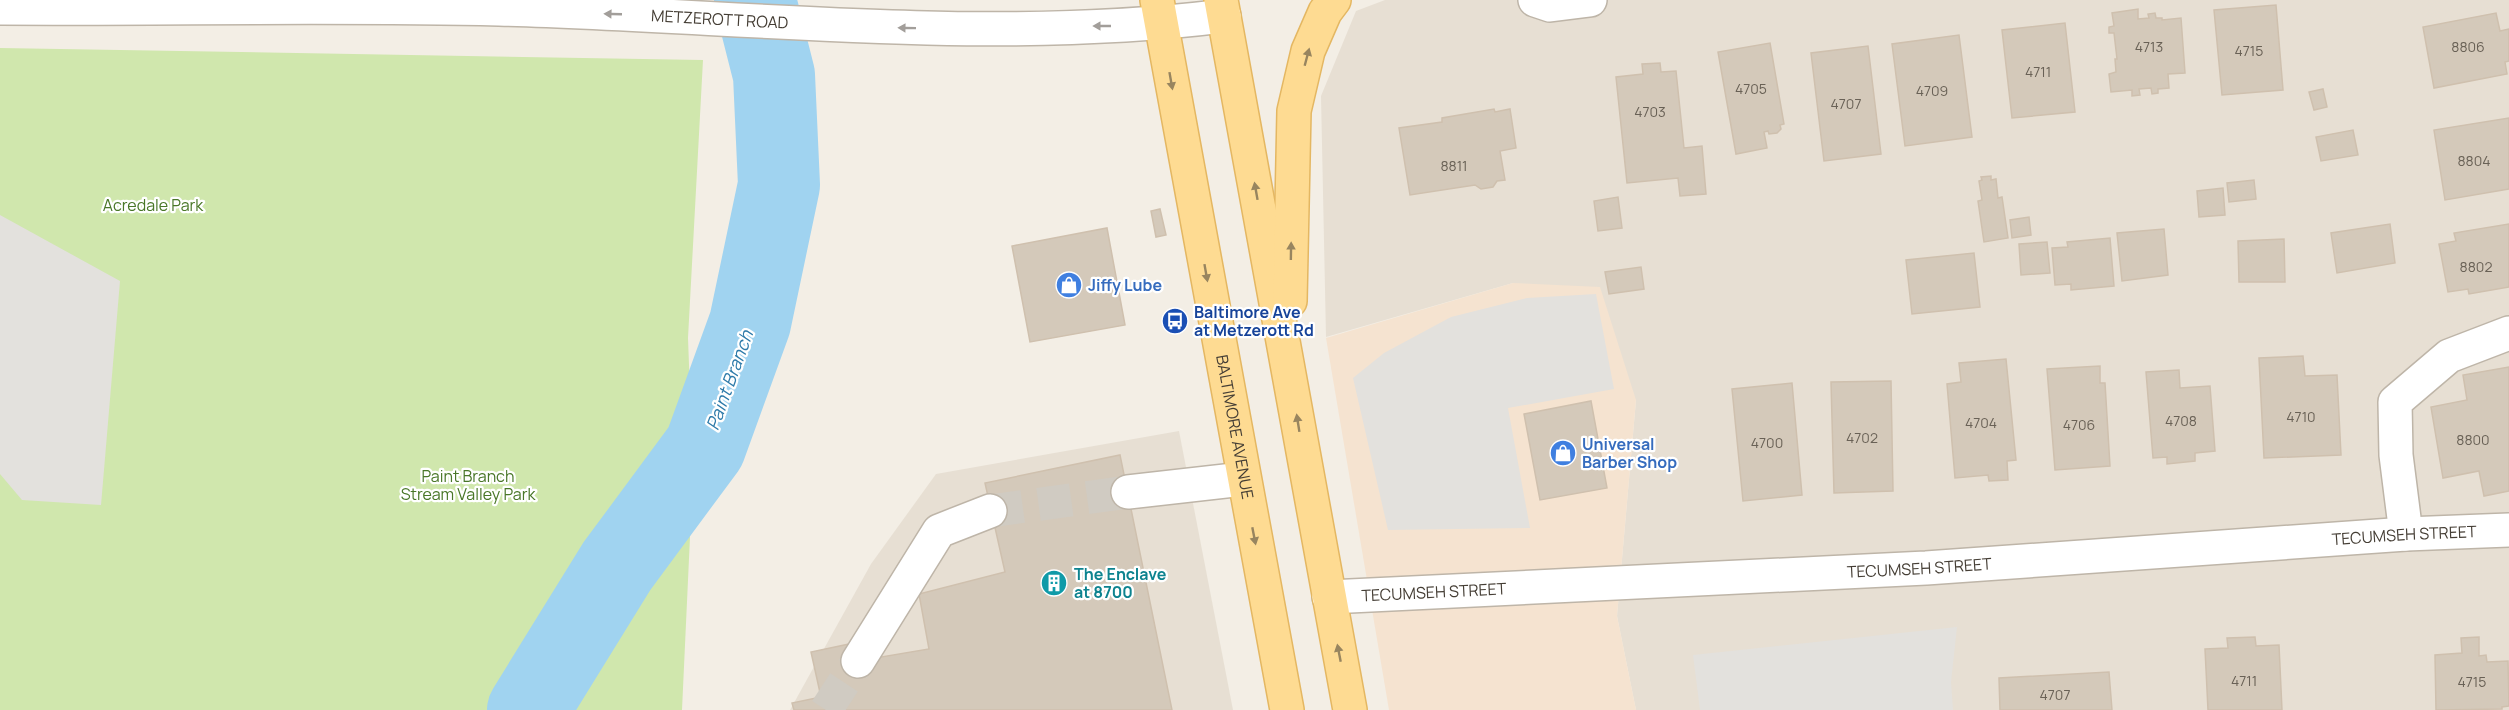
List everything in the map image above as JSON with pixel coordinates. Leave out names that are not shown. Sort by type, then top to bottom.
[{"type":"main road","points":[[1289,372],[1294,111],[1308,51],[1325,12],[1334,0]]},
{"type":"main road","points":[[1222,8],[1350,710]]},
{"type":"main road","name":"BALTIMORE AVENUE","points":[[1159,12],[1287,710]]},
{"type":"street","points":[[1535,0],[1550,5],[1590,0]]},
{"type":"street","name":"METZEROTT ROAD","points":[[0,8],[498,9],[966,29],[1222,8]]},
{"type":"street","points":[[2406,534],[2396,455],[2394,402],[2449,356],[2509,333]]},
{"type":"street","points":[[1128,492],[1243,479]]},
{"type":"street","points":[[858,661],[939,531],[990,511]]},
{"type":"street","name":"TECUMSEH STREET","points":[[1329,597],[1926,568],[2406,534],[2509,530]]},
{"type":"shaded area","points":[[1385,0],[2509,0],[2509,710],[1636,710],[1617,616],[1636,400],[1513,283],[1326,337],[1321,96],[1356,11]]},
{"type":"shaded area","points":[[0,215],[120,281],[101,505],[22,500],[0,474]]},
{"type":"shaded area","points":[[1513,283],[1600,287],[1636,400],[1617,616],[1636,710],[1389,710],[1326,338]]},
{"type":"shaded area","points":[[1596,294],[1614,389],[1508,408],[1530,528],[1388,530],[1353,378],[1384,353],[1451,317],[1527,298]]},
{"type":"shaded area","points":[[1179,431],[1233,710],[790,710],[871,564],[936,474]]},
{"type":"shaded area","points":[[1957,627],[1951,682],[1953,710],[1700,710],[1693,655]]},
{"type":"green space","name":"Paint Branch Stream Valley Park","points":[[0,48],[703,60],[688,338],[693,472],[682,710],[0,710]]},
{"type":"building","points":[[2276,5],[2283,90],[2222,95],[2214,10]]},
{"type":"building","points":[[2138,9],[2138,19],[2149,18],[2148,14],[2155,13],[2156,18],[2162,18],[2162,20],[2181,18],[2185,73],[2168,74],[2169,88],[2158,89],[2158,93],[2152,94],[2151,88],[2139,89],[2140,95],[2132,96],[2132,90],[2111,92],[2109,74],[2116,72],[2115,59],[2117,59],[2114,33],[2109,33],[2109,27],[2114,26],[2112,13]]},
{"type":"building","points":[[2496,13],[2500,31],[2509,29],[2509,61],[2505,62],[2507,74],[2434,88],[2423,27]]},
{"type":"building","points":[[2065,23],[2075,112],[2012,118],[2002,30]]},
{"type":"building","points":[[1959,35],[1972,137],[1905,146],[1892,44]]},
{"type":"building","points":[[1770,43],[1784,124],[1780,125],[1781,129],[1777,133],[1764,132],[1767,148],[1736,154],[1718,52]]},
{"type":"building","points":[[1868,46],[1881,154],[1824,161],[1811,53]]},
{"type":"building","points":[[1660,63],[1661,72],[1676,71],[1684,148],[1702,146],[1706,194],[1680,196],[1678,178],[1627,183],[1616,77],[1643,74],[1642,64]]},
{"type":"building","points":[[2323,89],[2327,107],[2314,110],[2309,92]]},
{"type":"building","points":[[1494,109],[1495,112],[1510,109],[1516,148],[1500,151],[1505,180],[1497,181],[1493,187],[1481,189],[1475,185],[1410,195],[1399,128],[1442,122],[1442,118]]},
{"type":"building","points":[[2509,118],[2509,189],[2445,200],[2434,130]]},
{"type":"building","points":[[2353,130],[2358,155],[2321,161],[2316,137]]},
{"type":"building","points":[[1991,176],[1991,180],[1996,179],[1998,198],[2002,197],[2008,238],[1984,242],[1978,201],[1982,200],[1979,181],[1982,180],[1981,177]]},
{"type":"building","points":[[2254,180],[2256,199],[2229,202],[2227,183]]},
{"type":"building","points":[[2223,188],[2225,215],[2199,217],[2197,191]]},
{"type":"building","points":[[1618,197],[1622,228],[1598,231],[1594,201]]},
{"type":"building","points":[[1160,209],[1166,235],[1156,237],[1151,211]]},
{"type":"building","points":[[2029,217],[2031,235],[2012,238],[2010,220]]},
{"type":"building","points":[[2390,224],[2395,263],[2337,273],[2331,233]]},
{"type":"building","points":[[2509,224],[2509,287],[2469,294],[2468,289],[2448,292],[2439,244],[2456,241],[2454,233]]},
{"type":"building","name":"Jiffy Lube","points":[[1107,228],[1125,325],[1030,342],[1012,246]]},
{"type":"building","points":[[2164,229],[2168,275],[2122,281],[2117,233]]},
{"type":"building","points":[[2110,238],[2114,286],[2071,290],[2071,284],[2055,285],[2052,248],[2068,247],[2067,242]]},
{"type":"building","points":[[2284,239],[2285,282],[2239,282],[2238,241]]},
{"type":"building","points":[[2047,242],[2050,273],[2021,275],[2019,244]]},
{"type":"building","points":[[1974,253],[1980,307],[1912,314],[1906,260]]},
{"type":"building","points":[[1641,267],[1644,289],[1609,294],[1605,272]]},
{"type":"building","points":[[2303,356],[2305,376],[2337,375],[2341,455],[2264,458],[2259,358]]},
{"type":"building","points":[[2006,359],[2016,460],[2007,461],[2008,480],[1989,481],[1988,475],[1955,478],[1947,384],[1961,382],[1959,363]]},
{"type":"building","points":[[2100,366],[2100,383],[2105,383],[2110,466],[2055,470],[2047,369]]},
{"type":"building","points":[[2509,367],[2509,491],[2484,496],[2479,471],[2443,478],[2431,407],[2467,400],[2463,375]]},
{"type":"building","points":[[2179,370],[2180,388],[2210,386],[2215,451],[2195,453],[2195,461],[2167,464],[2167,457],[2153,458],[2146,372]]},
{"type":"building","points":[[1891,381],[1893,491],[1834,493],[1831,382]]},
{"type":"building","points":[[1792,383],[1802,495],[1743,501],[1732,389]]},
{"type":"building","points":[[1591,401],[1607,488],[1540,500],[1524,414]]},
{"type":"building","name":"The Enclave at 8700","points":[[1120,455],[1172,710],[794,710],[792,703],[821,697],[811,652],[854,643],[858,661],[929,649],[919,594],[1005,572],[985,483]]},
{"type":"building","points":[[2255,637],[2256,646],[2279,645],[2282,710],[2208,710],[2205,649],[2228,648],[2227,638]]},
{"type":"building","points":[[2479,637],[2479,656],[2486,655],[2487,662],[2508,661],[2509,706],[2502,707],[2502,709],[2436,710],[2435,655],[2462,653],[2461,638]]},
{"type":"building","points":[[2109,672],[2112,710],[2000,710],[1999,678]]},
{"type":"waterway","name":"Paint Branch","points":[[528,710],[617,566],[705,447],[750,323],[779,185],[774,75],[755,0]]},
{"type":"tunnel","points":[[990,511],[1128,492]]},
{"type":"tunnel","points":[[826,710],[858,661]]},
{"type":"place","name":"Jiffy Lube","points":[[1069,285]]},
{"type":"place","name":"Baltimore Ave at Metzerott Rd","points":[[1175,321]]},
{"type":"place","name":"Universal Barber Shop","points":[[1563,453]]},
{"type":"place","name":"The Enclave at 8700","points":[[1054,583]]},
{"type":"park label","name":"Acredale Park","points":[[153,205]]}]
